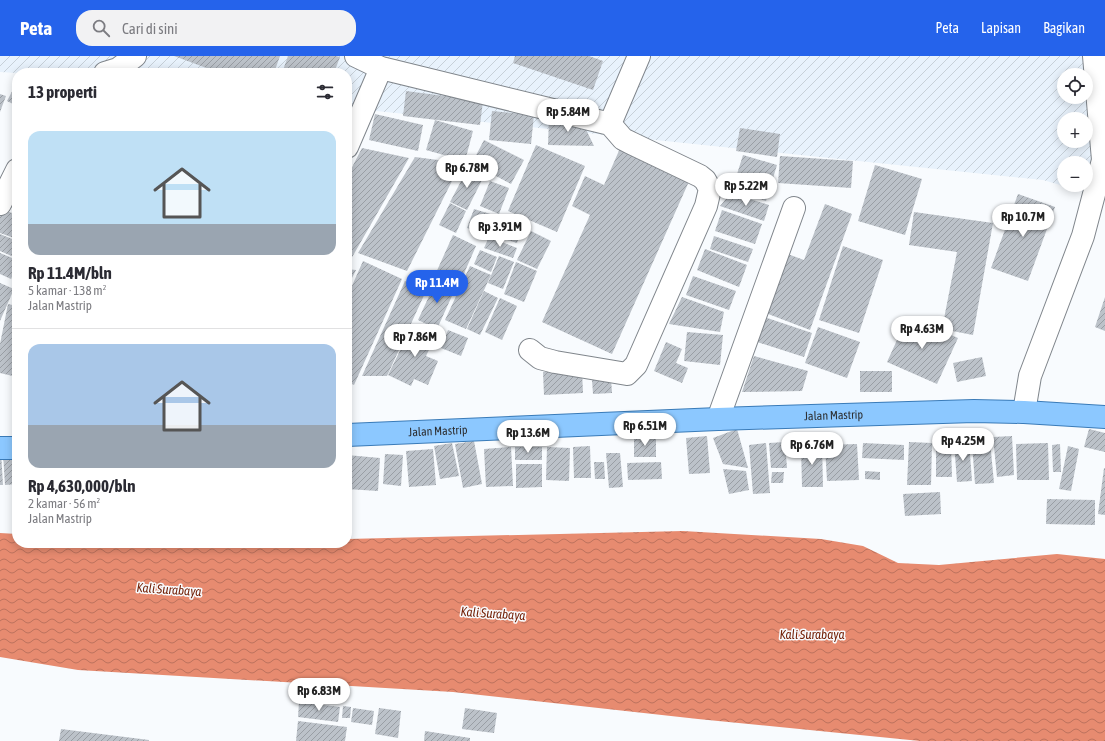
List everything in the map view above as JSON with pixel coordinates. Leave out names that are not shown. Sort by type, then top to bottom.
[{"type":"main road","name":"Jalan Mastrip","points":[[352,435],[718,419],[974,411],[1024,412],[1105,417]]},
{"type":"main road","points":[[0,448],[12,448]]},
{"type":"street","points":[[119,68],[135,56]]},
{"type":"street","points":[[356,56],[381,68],[610,124],[624,139],[700,176],[705,180],[710,189],[706,206],[636,366],[627,374],[555,362],[540,358],[530,350]]},
{"type":"street","points":[[610,124],[639,56]]},
{"type":"street","points":[[1024,412],[1030,376],[1083,236],[1103,160],[1094,56]]},
{"type":"street","points":[[352,135],[381,68]]},
{"type":"street","points":[[0,204],[12,180]]},
{"type":"street","points":[[718,419],[794,208]]},
{"type":"shaded area","points":[[0,56],[1105,56],[1105,198],[1084,192],[1093,192],[1093,156],[1057,156],[1057,184],[1043,180],[352,109],[352,68],[12,68],[12,73],[0,72]]},
{"type":"water","name":"Kali Surabaya","points":[[683,531],[821,539],[863,546],[898,563],[939,565],[1057,554],[1105,559],[1105,741],[920,741],[698,719],[453,692],[78,670],[0,657],[0,533],[12,534],[12,548],[352,548],[352,539]]},
{"type":"building","points":[[174,56],[280,56],[276,68],[206,68]]},
{"type":"building","points":[[288,56],[340,57],[336,68],[284,68]]},
{"type":"building","points":[[515,56],[589,56],[603,61],[593,90],[513,63]]},
{"type":"building","points":[[406,91],[483,101],[480,125],[403,116]]},
{"type":"building","points":[[12,92],[12,104],[7,101]]},
{"type":"building","points":[[0,94],[6,96],[0,112]]},
{"type":"building","points":[[492,111],[534,115],[531,144],[489,140]]},
{"type":"building","points":[[375,114],[423,125],[418,151],[369,140]]},
{"type":"building","points":[[549,119],[582,121],[594,146],[548,145]]},
{"type":"building","points":[[435,120],[473,131],[465,161],[426,150]]},
{"type":"building","points":[[740,128],[780,134],[777,157],[736,151]]},
{"type":"building","points":[[484,140],[524,160],[511,184],[472,163]]},
{"type":"building","points":[[536,145],[585,166],[557,232],[508,211]]},
{"type":"building","points":[[621,146],[691,177],[612,354],[542,322],[590,215],[572,206],[585,176],[604,185]]},
{"type":"building","points":[[362,148],[409,158],[352,257],[352,167]]},
{"type":"building","points":[[743,155],[777,165],[766,201],[732,190]]},
{"type":"building","points":[[780,156],[853,161],[851,188],[778,183]]},
{"type":"building","points":[[415,157],[461,163],[407,271],[358,253]]},
{"type":"building","points":[[875,165],[922,179],[905,235],[858,221]]},
{"type":"building","points":[[468,168],[484,176],[467,210],[450,202]]},
{"type":"building","points":[[490,181],[509,188],[499,214],[480,206]]},
{"type":"building","points":[[731,193],[769,205],[764,221],[720,206]]},
{"type":"building","points":[[1018,194],[1055,207],[1028,281],[991,268]]},
{"type":"building","points":[[12,195],[12,208],[5,205]]},
{"type":"building","points":[[450,203],[466,211],[456,233],[439,225]]},
{"type":"building","points":[[825,204],[852,214],[810,330],[763,312],[785,253],[804,260]]},
{"type":"building","points":[[2,209],[12,213],[12,237],[0,233],[0,213]]},
{"type":"building","points":[[474,209],[523,224],[517,243],[467,228]]},
{"type":"building","points":[[722,210],[762,224],[755,244],[715,231]]},
{"type":"building","points":[[914,212],[993,223],[973,335],[942,329],[957,252],[909,245]]},
{"type":"building","points":[[531,231],[551,241],[537,269],[517,260]]},
{"type":"building","points":[[0,234],[12,239],[12,256],[0,251]]},
{"type":"building","points":[[453,235],[476,246],[459,285],[435,275]]},
{"type":"building","points":[[714,236],[753,249],[748,262],[710,249]]},
{"type":"building","points":[[489,237],[517,248],[513,258],[484,248]]},
{"type":"building","points":[[843,246],[883,260],[859,333],[819,320]]},
{"type":"building","points":[[705,249],[747,265],[739,287],[697,270]]},
{"type":"building","points":[[480,250],[497,257],[491,272],[474,264]]},
{"type":"building","points":[[0,253],[12,258],[12,277],[11,279],[0,274]]},
{"type":"building","points":[[499,256],[514,262],[503,289],[488,283]]},
{"type":"building","points":[[363,261],[402,279],[354,385],[352,384],[352,286]]},
{"type":"building","points":[[516,262],[537,271],[524,302],[504,294]]},
{"type":"building","points":[[470,266],[491,275],[466,329],[445,320]]},
{"type":"building","points":[[352,270],[356,270],[352,278]]},
{"type":"building","points":[[693,276],[736,291],[729,310],[686,295]]},
{"type":"building","points":[[437,279],[456,287],[437,329],[418,320]]},
{"type":"building","points":[[405,281],[426,291],[387,376],[362,376]]},
{"type":"building","points":[[0,283],[12,288],[12,294],[0,321]]},
{"type":"building","points":[[484,291],[498,298],[480,335],[467,329]]},
{"type":"building","points":[[682,297],[724,312],[720,332],[669,324]]},
{"type":"building","points":[[1105,297],[1105,331],[1095,327]]},
{"type":"building","points":[[500,298],[517,306],[502,340],[485,332]]},
{"type":"building","points":[[8,304],[12,305],[12,376],[0,373],[0,344]]},
{"type":"building","points":[[761,316],[812,333],[804,357],[754,341]]},
{"type":"building","points":[[908,316],[958,338],[937,384],[887,362]]},
{"type":"building","points":[[413,324],[436,335],[426,356],[438,361],[428,385],[414,379],[411,386],[388,375]]},
{"type":"building","points":[[818,327],[860,342],[847,378],[805,363]]},
{"type":"building","points":[[448,330],[468,338],[461,356],[441,348]]},
{"type":"building","points":[[687,332],[723,335],[720,365],[684,361]]},
{"type":"building","points":[[666,342],[682,349],[676,363],[688,368],[682,383],[654,371]]},
{"type":"building","points":[[754,356],[808,371],[802,391],[742,392]]},
{"type":"building","points":[[982,357],[986,376],[957,382],[953,363]]},
{"type":"building","points":[[582,371],[583,393],[544,395],[543,372]]},
{"type":"building","points":[[860,371],[892,371],[892,392],[860,392]]},
{"type":"building","points":[[611,379],[612,393],[593,394],[592,380]]},
{"type":"building","points":[[737,429],[748,468],[723,464],[713,438]]},
{"type":"building","points":[[1089,429],[1105,433],[1105,452],[1084,447]]},
{"type":"building","points":[[707,436],[710,473],[689,474],[686,438]]},
{"type":"building","points":[[1012,436],[1014,475],[997,477],[993,437]]},
{"type":"building","points":[[634,437],[656,437],[656,457],[634,457]]},
{"type":"building","points":[[474,441],[482,484],[463,488],[455,444]]},
{"type":"building","points":[[969,441],[972,481],[957,482],[954,442]]},
{"type":"building","points":[[990,441],[994,483],[975,484],[972,443]]},
{"type":"building","points":[[785,442],[787,468],[771,468],[769,443]]},
{"type":"building","points":[[909,442],[932,443],[931,485],[907,485]]},
{"type":"building","points":[[452,443],[459,476],[440,479],[434,446]]},
{"type":"building","points":[[766,443],[770,493],[753,494],[749,445]]},
{"type":"building","points":[[788,443],[797,443],[797,454],[789,454]]},
{"type":"building","points":[[863,443],[904,445],[904,460],[862,458]]},
{"type":"building","points":[[1048,443],[1049,480],[1017,480],[1016,444]]},
{"type":"building","points":[[822,444],[823,487],[802,487],[801,445]]},
{"type":"building","points":[[857,444],[859,480],[827,481],[825,445]]},
{"type":"building","points":[[1060,444],[1061,472],[1053,472],[1052,445]]},
{"type":"building","points":[[590,446],[591,478],[574,478],[573,447]]},
{"type":"building","points":[[936,446],[951,446],[952,477],[936,477]]},
{"type":"building","points":[[1068,446],[1079,449],[1071,491],[1059,489]]},
{"type":"building","points":[[511,447],[513,486],[486,487],[484,449]]},
{"type":"building","points":[[515,447],[542,447],[542,460],[515,460]]},
{"type":"building","points":[[547,447],[570,448],[569,481],[546,480]]},
{"type":"building","points":[[433,449],[436,485],[409,487],[406,451]]},
{"type":"building","points":[[1,452],[3,485],[0,485]]},
{"type":"building","points":[[12,452],[12,484],[5,485],[3,453]]},
{"type":"building","points":[[606,453],[620,453],[623,487],[609,488]]},
{"type":"building","points":[[385,454],[403,455],[401,486],[383,484]]},
{"type":"building","points":[[352,455],[380,458],[378,491],[352,489]]},
{"type":"building","points":[[594,462],[604,462],[605,479],[595,479]]},
{"type":"building","points":[[661,462],[662,479],[628,480],[627,463]]},
{"type":"building","points":[[516,464],[542,464],[542,487],[516,488]]},
{"type":"building","points":[[1105,468],[1105,515],[1098,514]]},
{"type":"building","points":[[723,469],[746,471],[749,490],[729,494]]},
{"type":"building","points":[[865,471],[880,472],[880,480],[865,479]]},
{"type":"building","points":[[772,472],[784,472],[783,483],[771,483]]},
{"type":"building","points":[[940,492],[941,514],[905,516],[903,494]]},
{"type":"building","points":[[1047,499],[1095,500],[1095,525],[1046,524]]},
{"type":"building","points":[[299,702],[340,707],[338,722],[298,717]]},
{"type":"building","points":[[343,706],[351,707],[350,718],[342,718]]},
{"type":"building","points":[[353,708],[374,711],[372,725],[351,722]]},
{"type":"building","points":[[379,708],[401,711],[398,738],[375,734]]},
{"type":"building","points":[[465,708],[497,713],[494,733],[462,729]]},
{"type":"building","points":[[298,721],[347,727],[345,741],[296,741]]},
{"type":"building","points":[[61,729],[149,740],[149,741],[59,741]]},
{"type":"building","points":[[425,731],[470,738],[470,741],[424,741]]}]
